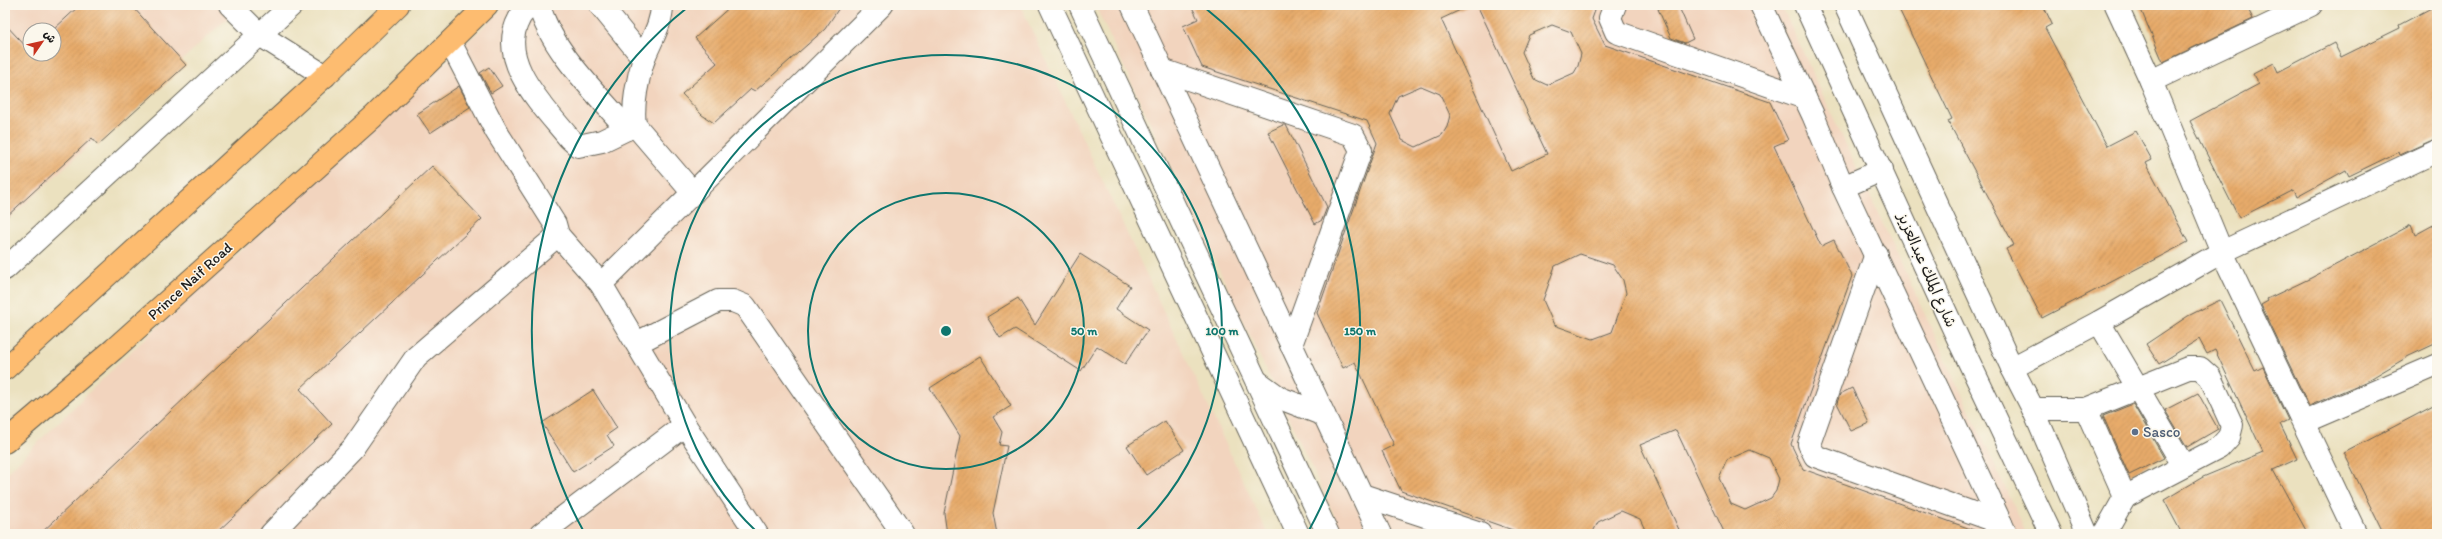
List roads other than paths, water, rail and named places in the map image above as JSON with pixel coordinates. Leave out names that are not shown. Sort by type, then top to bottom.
[{"type":"main road","points":[[5,369],[325,76],[398,5]]},
{"type":"main road","name":"Prince Naif Road","points":[[5,442],[114,349],[374,117],[487,5]]},
{"type":"street","points":[[230,5],[260,35],[325,76]]},
{"type":"street","points":[[5,269],[292,5]]},
{"type":"street","points":[[531,5],[519,19],[514,35],[514,54],[518,68],[520,74],[569,138],[578,146],[602,141],[631,127]]},
{"type":"street","points":[[539,5],[544,23],[560,49],[693,193]]},
{"type":"street","points":[[600,5],[644,59]]},
{"type":"street","points":[[631,127],[644,59],[662,16],[662,5]]},
{"type":"street","points":[[601,284],[882,5]]},
{"type":"street","points":[[1050,5],[1298,534]]},
{"type":"street","points":[[1080,5],[1328,534]]},
{"type":"street","points":[[1132,5],[1291,345],[1306,400],[1324,415],[1380,534]]},
{"type":"street","points":[[1615,5],[1610,18],[1616,32],[1805,98]]},
{"type":"street","points":[[1761,5],[1805,98],[1843,187],[1876,254],[2004,528]]},
{"type":"street","name":"شارع الملك عبدالعزيز","points":[[1805,5],[1882,170],[1960,343],[2051,534]]},
{"type":"street","points":[[1845,5],[2012,368],[2033,409],[2087,534]]},
{"type":"street","points":[[2116,5],[2151,81],[2222,252],[2356,534]]},
{"type":"street","points":[[2151,81],[2283,11],[2311,5]]},
{"type":"street","points":[[450,42],[496,131],[555,224],[558,235],[601,284],[685,425],[757,534]]},
{"type":"street","points":[[1162,70],[1353,135],[1360,150],[1291,345]]},
{"type":"street","points":[[2012,368],[2099,322],[2222,252],[2437,151]]},
{"type":"street","points":[[1843,187],[1882,170]]},
{"type":"street","points":[[271,534],[353,448],[416,357],[558,235]]},
{"type":"street","points":[[1876,254],[1809,444],[1815,456],[2004,528]]},
{"type":"street","points":[[637,344],[718,301],[733,301],[745,306],[903,534]]},
{"type":"street","points":[[2099,322],[2136,388],[2183,465]]},
{"type":"street","points":[[2304,422],[2437,365]]},
{"type":"street","points":[[2033,409],[2086,409],[2188,368],[2200,368],[2210,377],[2232,425],[2229,437],[2219,448],[2183,465],[2125,498],[2104,534]]},
{"type":"street","points":[[1257,382],[1280,398],[1306,400]]},
{"type":"street","points":[[2086,409],[2125,498]]},
{"type":"street","points":[[541,534],[685,425]]},
{"type":"street","points":[[1362,495],[1480,534]]},
{"type":"place","name":"Sasco","points":[[2135,432]]}]
